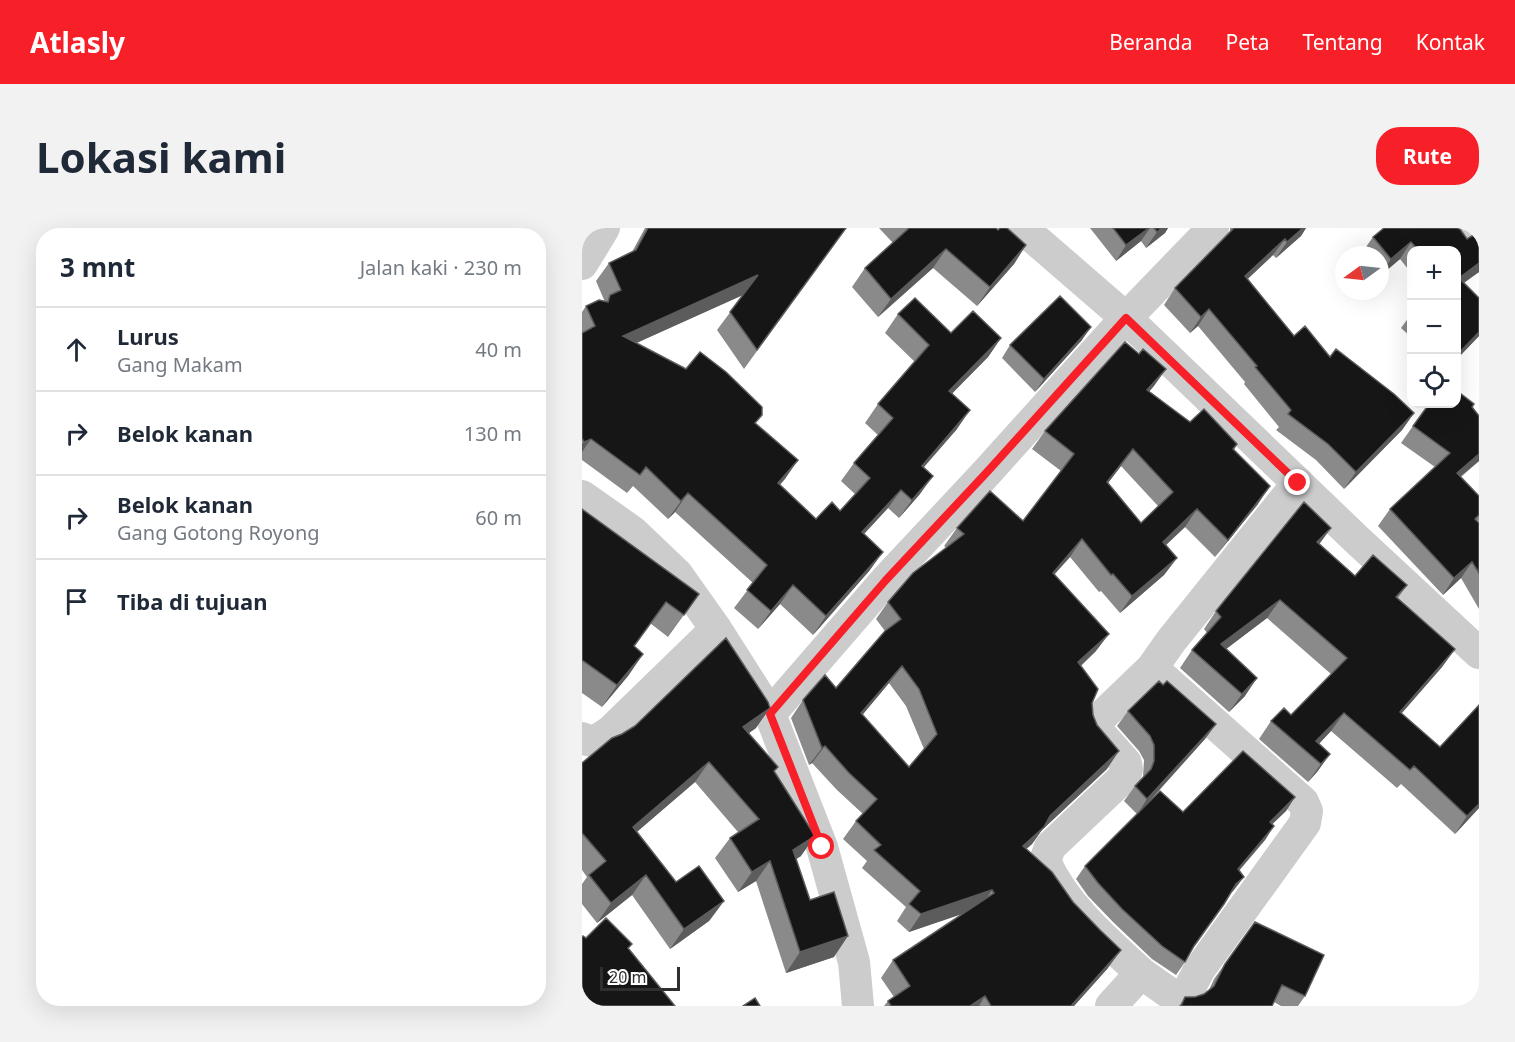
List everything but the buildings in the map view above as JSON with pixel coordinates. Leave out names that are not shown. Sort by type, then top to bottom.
[{"type":"street","points":[[582,264],[604,228]]},
{"type":"street","points":[[1022,228],[1126,318],[1479,653]]},
{"type":"street","points":[[770,714],[886,580],[1126,318],[1213,228]]},
{"type":"street","points":[[1451,228],[1479,236]]},
{"type":"street","points":[[1152,668],[1303,802],[1307,811],[1305,823],[1199,970],[1186,993],[1178,996],[1168,992],[1141,973],[1092,928],[1052,877],[1045,861],[1050,847],[1124,777],[1127,770],[1126,763],[1101,735],[1097,726],[1101,718],[1152,668],[1171,640],[1298,483]]},
{"type":"street","points":[[582,496],[633,532],[677,574],[716,628],[770,714],[822,847],[854,962],[858,1006]]},
{"type":"street","points":[[582,738],[598,740],[610,732],[716,628]]},
{"type":"street","points":[[1111,1006],[1141,973]]},
{"type":"route","points":[[822,847],[770,714],[886,580],[1126,318],[1298,483]]}]
